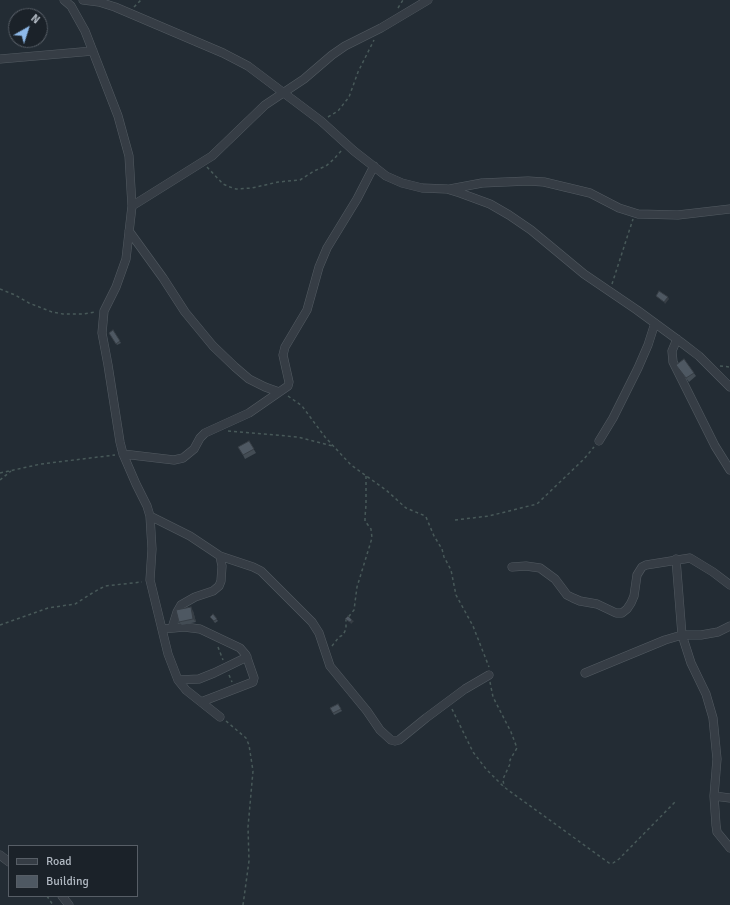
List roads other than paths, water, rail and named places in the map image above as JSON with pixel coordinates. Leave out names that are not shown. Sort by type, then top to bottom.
[{"type":"street","points":[[64,0],[71,6],[79,18],[93,51],[125,140],[129,156],[132,206],[126,259],[104,311],[102,333],[123,454],[147,506],[150,516],[152,549],[150,580],[168,654],[178,680],[186,690],[220,717]]},
{"type":"street","points":[[84,0],[115,6],[223,53],[248,66],[321,121],[386,176],[402,183],[422,188],[447,189],[482,183],[516,181],[544,182],[590,193],[634,214],[654,216],[678,215],[730,209]]},
{"type":"street","points":[[132,206],[203,163],[255,114],[282,92],[284,93],[345,46],[381,28],[428,0]]},
{"type":"street","points":[[0,59],[93,51]]},
{"type":"street","points":[[123,454],[174,460],[183,458],[194,449],[200,438],[205,433],[249,413],[288,386],[290,382],[283,356],[285,347],[307,310],[319,267],[327,248],[357,199],[374,166]]},
{"type":"street","points":[[447,189],[474,197],[509,215],[584,274],[655,323],[699,356],[730,388]]},
{"type":"street","points":[[129,231],[163,278],[185,312],[212,346],[249,379],[279,392]]},
{"type":"street","points":[[599,441],[613,418],[638,368],[648,345],[655,323]]},
{"type":"street","points":[[677,339],[672,351],[673,362],[715,446],[730,470]]},
{"type":"street","points":[[150,516],[190,536],[220,556],[261,571],[312,622],[319,633],[330,666],[367,711],[380,730],[391,740],[400,740],[426,718],[489,675]]},
{"type":"street","points":[[172,628],[181,605],[195,597],[213,591],[219,586],[221,581],[222,566],[220,556]]},
{"type":"street","points":[[512,566],[540,568],[555,579],[567,595],[580,601],[597,604],[616,613],[622,613],[631,603],[634,596],[637,575],[642,567],[646,565],[676,559],[690,558],[730,585]]},
{"type":"street","points":[[676,559],[682,635],[691,663],[706,694],[713,718],[717,759],[714,796],[717,832],[730,848]]},
{"type":"street","points":[[585,673],[665,640],[682,635],[701,635],[718,632],[730,626]]},
{"type":"street","points":[[163,629],[192,627],[212,634],[240,648],[247,657],[254,680],[235,690],[201,702]]},
{"type":"street","points":[[178,680],[199,679],[247,657]]},
{"type":"street","points":[[714,796],[730,798]]},
{"type":"street","points":[[0,855],[8,861]]},
{"type":"street","points":[[63,897],[69,905]]}]
